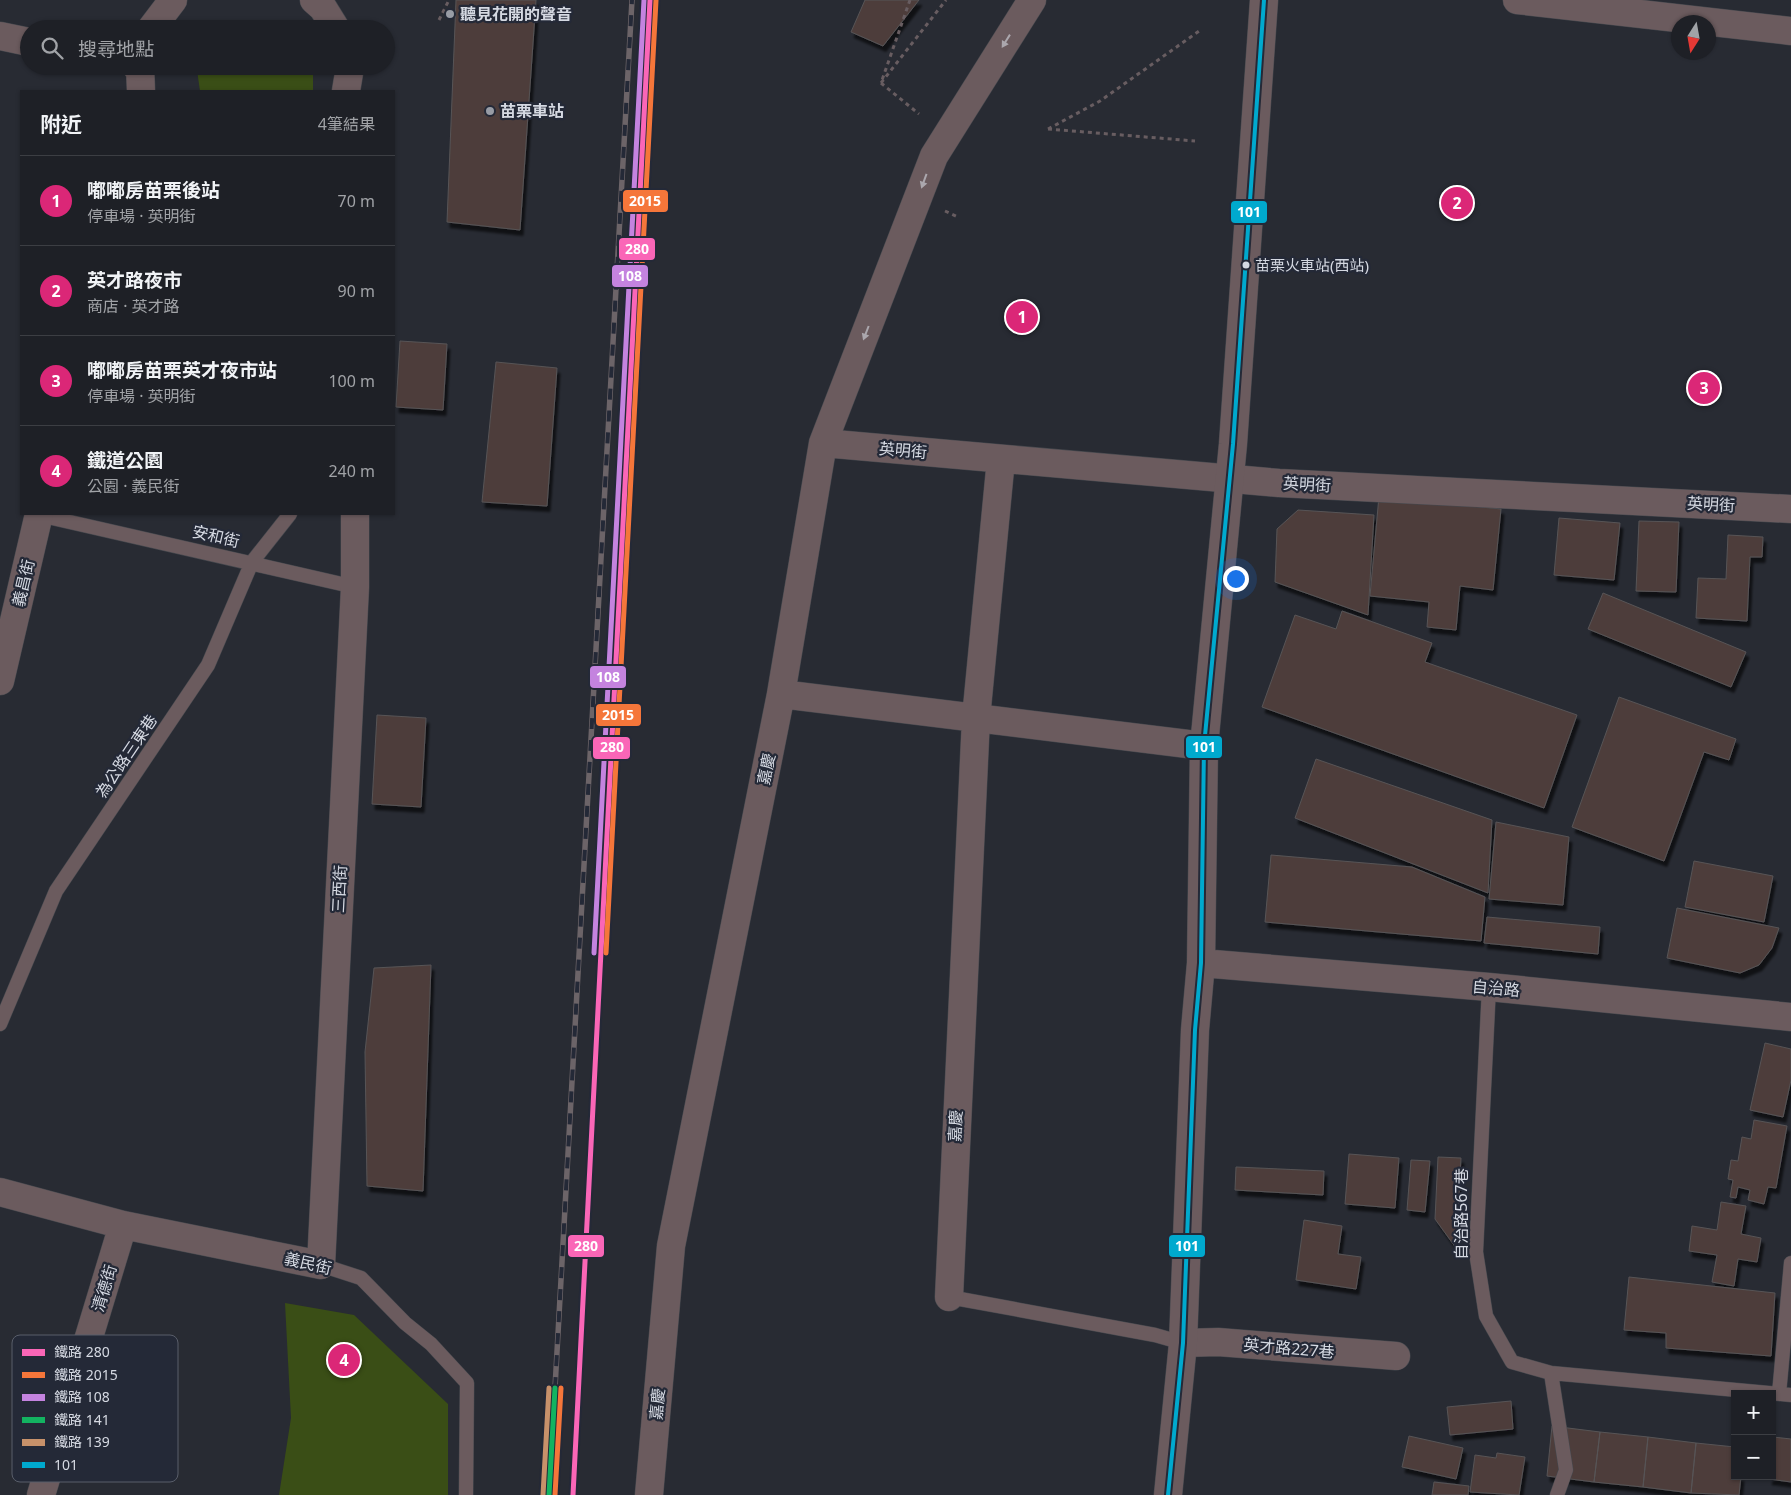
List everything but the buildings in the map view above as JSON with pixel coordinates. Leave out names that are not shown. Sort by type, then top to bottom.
[{"type":"street","points":[[153,17],[173,0]]},
{"type":"street","name":"嘉慶","points":[[649,1495],[671,1246],[781,694],[823,443],[934,156],[1032,0]]},
{"type":"street","points":[[1168,1495],[1183,1343],[1195,1030],[1201,963],[1204,746],[1230,477],[1264,0]]},
{"type":"street","points":[[1517,0],[1618,5],[1791,31]]},
{"type":"street","points":[[0,36],[20,40]]},
{"type":"street","points":[[346,90],[349,75]]},
{"type":"street","name":"英明街","points":[[823,443],[1145,473],[1230,477],[1279,483],[1791,508]]},
{"type":"street","name":"嘉慶","points":[[949,1296],[976,718],[1001,459]]},
{"type":"street","name":"義昌街","points":[[0,681],[39,515]]},
{"type":"street","name":"三西街","points":[[321,1265],[355,587],[356,515]]},
{"type":"street","points":[[781,694],[1204,746]]},
{"type":"street","name":"自治路","points":[[1201,963],[1489,987],[1791,1017]]},
{"type":"street","name":"義民街","points":[[0,1192],[123,1225],[321,1265]]},
{"type":"street","name":"清德街","points":[[90,1335],[123,1225]]},
{"type":"street","name":"英才路227巷","points":[[1183,1343],[1218,1342],[1396,1356]]},
{"type":"street","name":"清德街","points":[[41,1495],[45,1482]]},
{"type":"lane","name":"安和街","points":[[43,515],[355,587]]},
{"type":"lane","name":"為公路三東巷","points":[[0,1024],[56,891],[208,666],[252,562],[289,515]]},
{"type":"lane","name":"自治路567巷","points":[[1489,987],[1476,1252],[1486,1316],[1512,1362],[1552,1373],[1785,1394]]},
{"type":"lane","points":[[1785,1394],[1791,1263]]},
{"type":"lane","name":"義民街","points":[[321,1265],[361,1278],[405,1323],[431,1344],[466,1383],[466,1495]]},
{"type":"lane","name":"嘉慶","points":[[949,1296],[1183,1343]]},
{"type":"lane","points":[[1552,1373],[1566,1470],[1557,1495]]},
{"type":"path","points":[[440,20],[449,0]]},
{"type":"path","points":[[881,83],[910,0]]},
{"type":"path","points":[[881,83],[946,0]]},
{"type":"path","points":[[1195,141],[1048,129],[1100,101],[1202,29]]},
{"type":"path","points":[[881,83],[920,114]]},
{"type":"green space","points":[[198,75],[313,75],[313,90],[200,90]]},
{"type":"green space","points":[[285,1303],[354,1315],[448,1404],[448,1495],[279,1495],[291,1418]]},
{"type":"railway","points":[[555,1388],[632,0]]},
{"type":"rail line","name":"108","points":[[594,953],[644,0]]},
{"type":"rail line","name":"280","points":[[573,1495],[650,0]]},
{"type":"rail line","name":"2015","points":[[606,953],[656,0]]},
{"type":"rail line","name":"139","points":[[543,1495],[549,1388]]},
{"type":"rail line","name":"141","points":[[549,1495],[555,1388]]},
{"type":"rail line","name":"2015","points":[[555,1495],[561,1388]]},
{"type":"transit line","name":"101","points":[[1168,1495],[1183,1343],[1195,1030],[1201,963],[1204,746],[1233,444],[1264,0]]},
{"type":"place","name":"聽見花開的聲音","points":[[450,14]]},
{"type":"place","name":"苗栗車站","points":[[490,111]]},
{"type":"place","name":"英才路夜市","points":[[1457,203]]},
{"type":"place","name":"苗栗火車站(西站)","points":[[1246,265]]},
{"type":"place","name":"嘟嘟房苗栗後站","points":[[1022,317]]},
{"type":"place","name":"嘟嘟房苗栗英才夜市站","points":[[1704,388]]},
{"type":"place","name":"鐵道公園","points":[[344,1360]]}]
